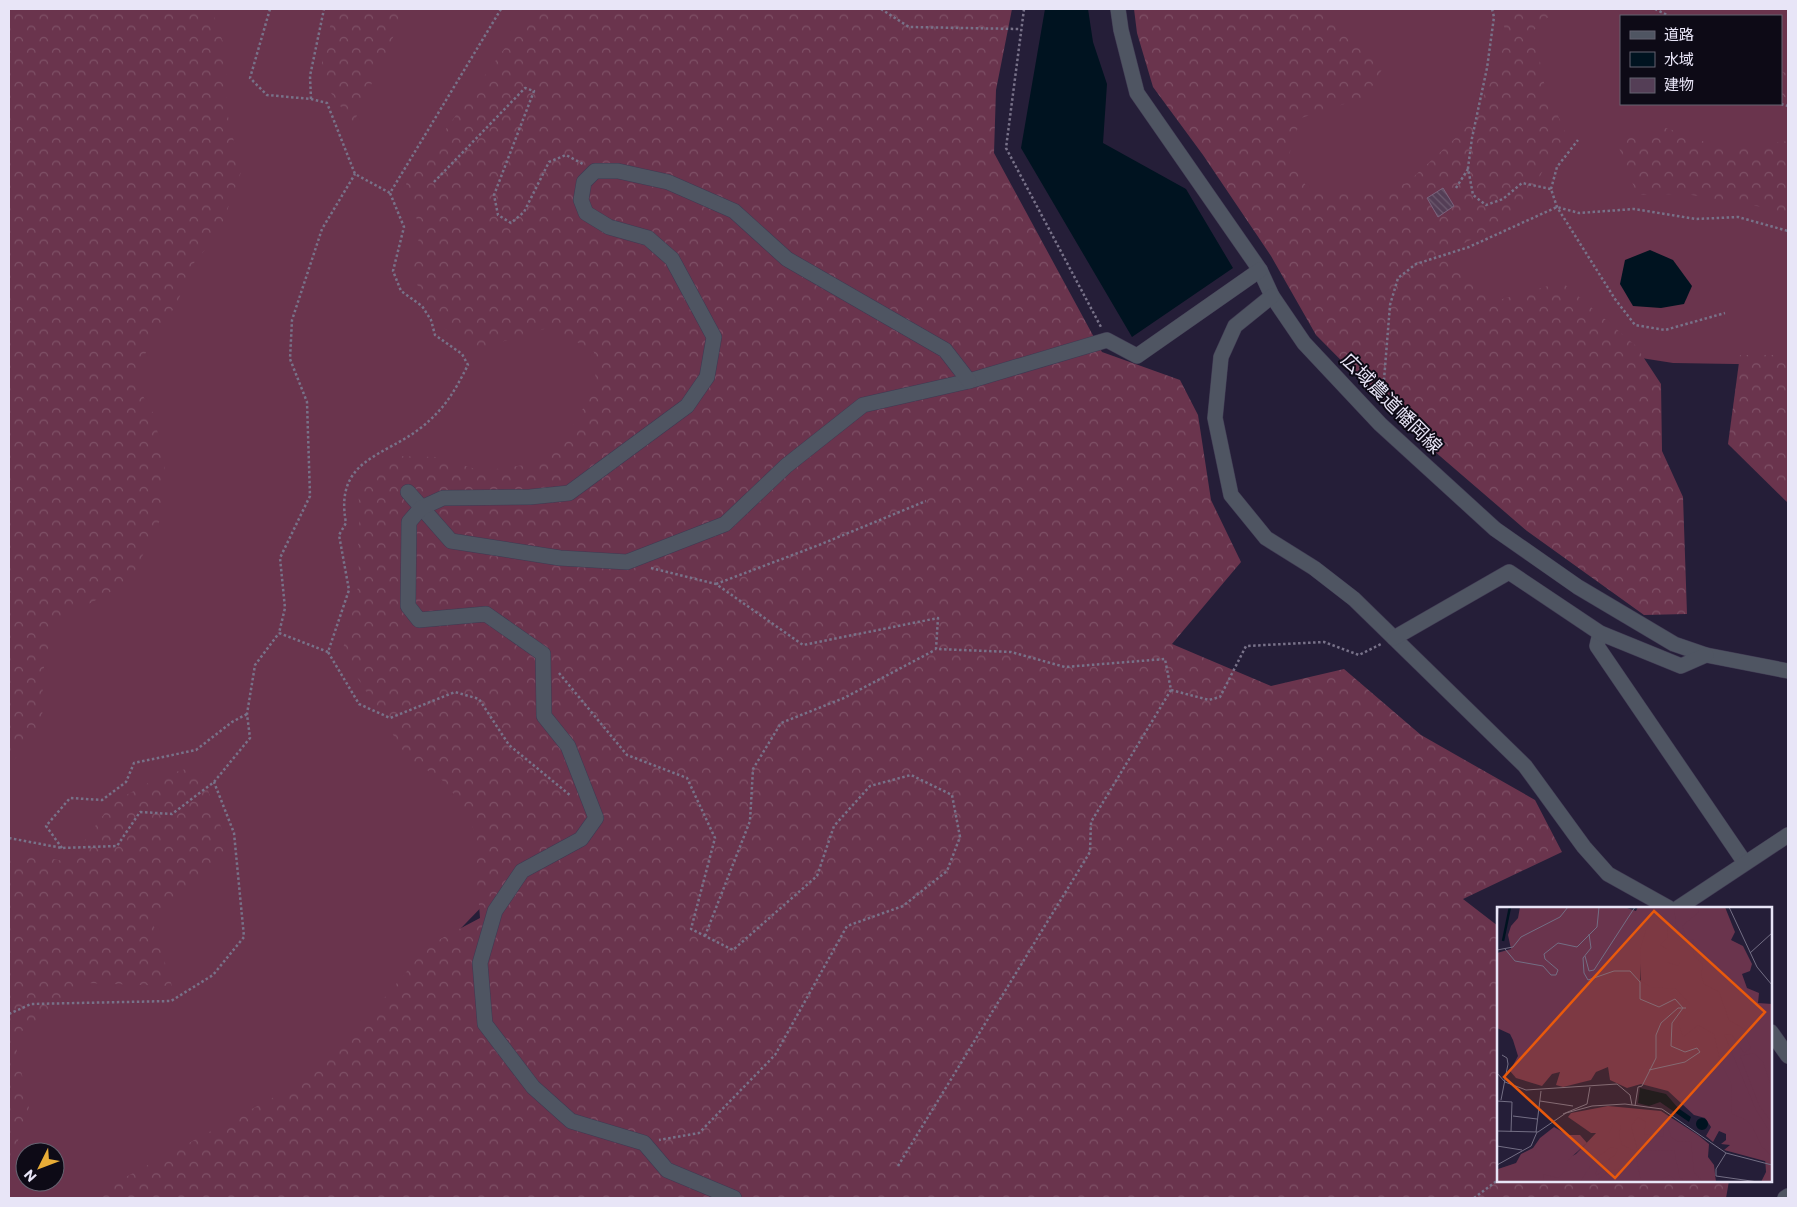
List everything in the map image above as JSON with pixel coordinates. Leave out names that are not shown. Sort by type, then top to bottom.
[{"type":"street","name":"広域農道幡岡線","points":[[1118,9],[1121,30],[1137,93],[1260,270],[1272,296],[1304,343],[1380,424],[1495,529],[1578,587],[1666,640],[1706,656],[1788,671]]},
{"type":"street","points":[[734,1198],[667,1170],[644,1143],[570,1121],[533,1086],[486,1024],[480,963],[495,911],[522,871],[581,839],[596,818],[568,746],[544,716],[544,654],[486,614],[419,620],[408,606],[409,522],[421,508],[443,498],[530,497],[569,492],[687,406],[707,377],[714,338],[672,259],[648,238],[609,227],[586,213],[581,200],[584,182],[595,170],[618,171],[668,182],[734,211],[787,259],[945,350],[969,381]]},
{"type":"street","points":[[408,492],[451,541],[560,558],[627,562],[725,524],[786,466],[863,405],[969,381],[1107,340],[1137,356],[1260,270]]},
{"type":"street","points":[[1272,296],[1234,326],[1221,357],[1215,418],[1231,495],[1266,538],[1314,568],[1354,599],[1525,766],[1584,847],[1608,874],[1667,907]]},
{"type":"street","points":[[1394,638],[1509,572],[1600,633],[1682,666],[1706,656]]},
{"type":"street","points":[[1600,633],[1597,646],[1745,863]]},
{"type":"street","points":[[1679,907],[1788,835]]},
{"type":"street","points":[[1772,1033],[1788,1056]]},
{"type":"path","points":[[270,9],[250,78],[267,94],[311,98],[327,104],[355,174],[390,193],[404,227],[393,271],[401,291],[422,306],[431,320],[434,335],[462,354],[468,365],[448,402],[421,428],[367,459],[349,480],[342,504],[346,523],[339,535],[349,590],[328,652]]},
{"type":"path","points":[[311,98],[310,76],[324,9]]},
{"type":"path","points":[[390,193],[501,9]]},
{"type":"path","points":[[881,9],[909,27],[1020,29]]},
{"type":"path","points":[[1024,9],[1006,148],[1107,340]]},
{"type":"path","points":[[1492,9],[1494,17],[1487,68],[1472,138],[1468,168],[1473,195],[1486,205],[1503,199],[1522,183],[1551,189]]},
{"type":"path","points":[[1655,9],[1667,15]]},
{"type":"path","points":[[434,182],[525,88],[534,91],[494,195],[498,215],[511,224],[524,212],[548,162],[566,155],[595,170]]},
{"type":"path","points":[[1578,140],[1557,168],[1551,189],[1557,207],[1615,299],[1635,325],[1665,330],[1725,313]]},
{"type":"path","points":[[1456,188],[1468,168]]},
{"type":"path","points":[[9,838],[62,848],[117,846],[140,812],[172,814],[214,782],[250,738],[247,714],[255,665],[279,633],[285,608],[280,558],[310,496],[307,402],[290,359],[292,320],[322,230],[355,174]]},
{"type":"path","points":[[1380,424],[1390,305],[1398,278],[1416,264],[1469,247],[1557,207],[1579,213],[1634,209],[1696,219],[1738,217],[1788,231]]},
{"type":"path","points":[[716,584],[819,545],[926,501]]},
{"type":"path","points":[[627,562],[716,584],[803,645],[938,618],[936,649]]},
{"type":"path","points":[[279,633],[328,652],[358,704],[390,718],[455,692],[479,699],[509,744],[576,801]]},
{"type":"path","points":[[1171,690],[1210,700],[1220,696],[1246,646],[1324,642],[1359,655],[1394,638]]},
{"type":"path","points":[[705,936],[750,821],[753,769],[781,723],[844,698],[936,649],[1011,652],[1065,667],[1164,658],[1171,690],[1091,822],[1090,852],[898,1166]]},
{"type":"path","points":[[544,654],[627,755],[687,778],[715,838],[691,929],[733,950],[817,876],[834,826],[870,786],[911,775],[952,795],[960,837],[947,871],[903,906],[847,926],[775,1055],[699,1133],[644,1143]]},
{"type":"path","points":[[62,848],[46,826],[70,798],[102,800],[126,782],[134,763],[196,750],[232,722],[247,714]]},
{"type":"path","points":[[9,1014],[31,1004],[172,1001],[213,975],[244,937],[234,833],[214,782]]},
{"type":"path","points":[[1474,1198],[1497,1181]]},
{"type":"green space","points":[[9,9],[219,9],[213,13],[227,54],[227,112],[241,172],[219,233],[188,270],[178,302],[141,361],[134,381],[153,413],[165,463],[163,514],[130,581],[53,624],[43,672],[42,729],[9,765]]},
{"type":"green space","points":[[193,9],[545,9],[605,334],[610,408],[492,815],[496,892],[436,954],[366,1049],[119,1198],[9,1198],[9,669],[108,385]]},
{"type":"green space","points":[[334,9],[406,9],[353,124],[319,76]]},
{"type":"green space","points":[[533,9],[1012,9],[996,90],[994,153],[1102,352],[1180,380],[1198,415],[1211,500],[1241,562],[1172,644],[1271,686],[1344,669],[1421,735],[1535,800],[1562,852],[1463,899],[1497,925],[1497,1182],[1729,1182],[1726,1198],[87,1198],[276,1096],[354,1034],[429,945],[480,918],[472,816],[442,780],[407,757],[342,653],[359,583],[358,536],[360,515],[358,490],[395,456],[436,457],[482,471],[532,464],[572,426],[596,388],[594,352],[551,327],[478,349],[442,327],[408,269],[421,233],[406,184]]},
{"type":"green space","points":[[1134,9],[1332,9],[1337,21],[1385,64],[1366,97],[1301,118],[1288,158],[1310,192],[1359,195],[1407,183],[1465,129],[1498,69],[1506,34],[1500,9],[1557,9],[1534,30],[1544,83],[1566,134],[1541,174],[1523,213],[1449,251],[1492,302],[1562,282],[1636,346],[1661,384],[1662,451],[1683,497],[1687,614],[1644,615],[1527,531],[1412,432],[1316,335],[1271,256],[1203,155],[1153,87],[1137,33]]},
{"type":"green space","points":[[1216,9],[1788,9],[1788,365],[1673,363],[1622,355],[1484,316],[1310,210]]},
{"type":"green space","points":[[1782,71],[1788,74],[1788,98],[1782,96]]},
{"type":"green space","points":[[1666,128],[1727,150],[1788,141],[1788,219],[1762,207],[1686,194],[1637,195],[1616,140]]},
{"type":"green space","points":[[1740,355],[1788,355],[1788,503],[1728,444]]},
{"type":"green space","points":[[199,765],[231,855],[153,923],[172,986],[86,983],[14,1037],[29,1108],[17,1142],[15,1142],[15,1149],[9,1167],[9,851],[69,862],[112,803],[159,777]]},
{"type":"water","points":[[1045,9],[1088,9],[1093,42],[1107,84],[1103,143],[1186,189],[1233,268],[1132,337],[1021,148]]},
{"type":"water","points":[[1650,250],[1673,260],[1692,286],[1684,304],[1661,308],[1633,306],[1620,284],[1625,260]]},
{"type":"building","points":[[1443,188],[1454,206],[1438,217],[1427,198]]}]
